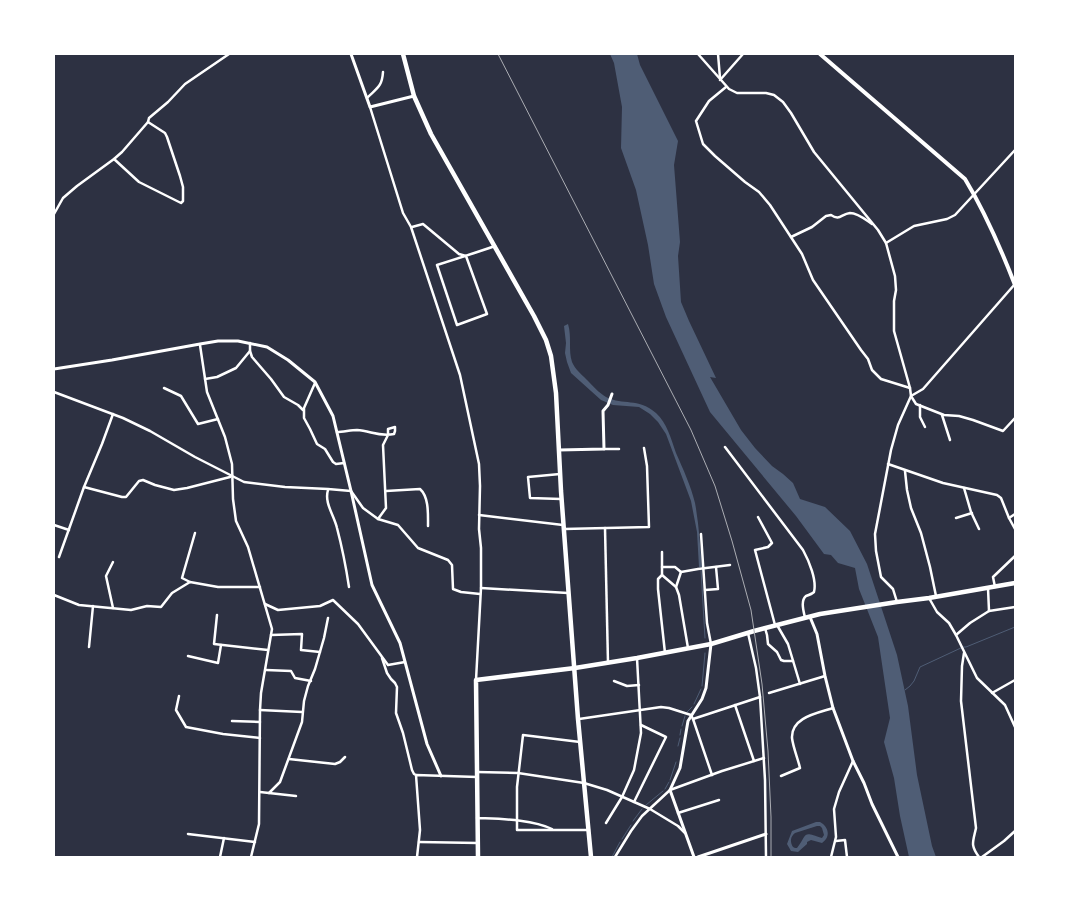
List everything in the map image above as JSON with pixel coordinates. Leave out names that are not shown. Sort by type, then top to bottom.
[{"type":"main road","points":[[403,54],[414,96],[431,134],[534,316],[546,340],[551,356],[556,393],[563,527],[591,857]]},
{"type":"main road","points":[[820,54],[965,179],[1003,254],[1015,285]]},
{"type":"main road","points":[[478,857],[476,680],[574,668],[688,649],[820,614],[1015,583]]},
{"type":"street","points":[[54,214],[63,198],[122,152],[148,122],[149,118],[186,84],[229,54]]},
{"type":"street","points":[[350,54],[367,98],[403,213],[412,227],[460,375],[479,464],[481,588],[476,680]]},
{"type":"street","points":[[698,54],[728,89],[737,93],[759,92],[774,95],[783,102],[814,152],[875,226],[886,244],[895,276],[894,330],[911,396],[916,404],[944,415],[959,416],[1003,431],[1015,418]]},
{"type":"street","points":[[718,54],[720,80]]},
{"type":"street","points":[[720,80],[743,54]]},
{"type":"street","points":[[367,98],[380,86],[384,72]]},
{"type":"street","points":[[726,86],[709,101],[696,121],[704,144],[715,156],[759,192],[770,205],[802,254],[814,280],[860,350],[868,359],[872,370],[881,379],[910,388]]},
{"type":"street","points":[[370,107],[414,96]]},
{"type":"street","points":[[114,159],[139,182],[181,203],[183,201],[183,186],[167,137],[165,133],[148,122]]},
{"type":"street","points":[[886,244],[914,226],[947,219],[955,215],[1015,150]]},
{"type":"street","points":[[791,237],[812,227],[830,215],[835,218],[850,213],[856,214],[875,226]]},
{"type":"street","points":[[412,227],[423,224],[459,254],[466,256]]},
{"type":"street","points":[[466,256],[487,314],[457,325],[437,265],[495,246]]},
{"type":"street","points":[[898,602],[893,589],[880,578],[875,534],[888,464],[898,425],[911,396],[923,388],[1015,285]]},
{"type":"street","points":[[54,369],[218,341],[238,341],[267,347],[288,360],[315,383],[333,416],[372,585],[400,643],[427,744],[440,776]]},
{"type":"street","points":[[250,343],[252,357],[284,397],[298,405],[303,411]]},
{"type":"street","points":[[200,344],[207,392],[225,436],[232,464],[231,476],[236,521],[248,547],[272,629],[260,710],[259,824],[251,857]]},
{"type":"street","points":[[205,379],[217,377],[236,368],[250,351]]},
{"type":"street","points":[[315,383],[303,411],[304,418],[317,444],[325,449],[333,462],[344,464]]},
{"type":"street","points":[[164,388],[181,396],[198,424],[218,419]]},
{"type":"street","points":[[54,392],[58,392],[150,431],[244,482],[266,486],[351,491],[363,508],[378,519],[398,525],[418,548],[448,560],[452,565],[453,589],[460,592],[480,594]]},
{"type":"street","points":[[604,449],[603,411],[612,395]]},
{"type":"street","points":[[920,406],[920,417],[925,427]]},
{"type":"street","points":[[59,557],[112,414]]},
{"type":"street","points":[[942,414],[950,440]]},
{"type":"street","points":[[337,432],[357,430],[376,435],[388,435],[383,445],[386,508],[378,519]]},
{"type":"street","points":[[725,447],[803,550],[810,563],[815,587],[814,592],[803,600],[803,608],[817,634],[833,708],[853,761],[898,857]]},
{"type":"street","points":[[479,515],[563,527],[649,527],[647,466],[644,448]]},
{"type":"street","points":[[559,450],[619,449]]},
{"type":"street","points":[[888,464],[905,471],[964,488],[997,495],[1001,498],[1015,529]]},
{"type":"street","points":[[905,471],[911,508],[921,533],[936,596]]},
{"type":"street","points":[[560,474],[528,477],[530,498],[561,499]]},
{"type":"street","points":[[84,487],[126,497],[139,481],[143,480],[174,490],[231,476]]},
{"type":"street","points":[[964,488],[979,529]]},
{"type":"street","points":[[328,489],[326,494],[327,501],[336,525],[349,587]]},
{"type":"street","points":[[386,490],[420,489],[424,493],[428,509],[428,526]]},
{"type":"street","points":[[956,518],[972,513]]},
{"type":"street","points":[[1009,518],[1015,514]]},
{"type":"street","points":[[758,517],[772,542],[768,547],[755,550],[776,625],[788,644],[800,684]]},
{"type":"street","points":[[54,525],[69,530]]},
{"type":"street","points":[[605,528],[608,663]]},
{"type":"street","points":[[195,533],[182,578],[190,582],[218,587],[260,587]]},
{"type":"street","points":[[694,857],[670,790],[680,768],[686,727],[706,688],[710,644],[701,534]]},
{"type":"street","points":[[662,552],[662,575],[658,579],[658,589],[665,653]]},
{"type":"street","points":[[995,587],[993,578],[1015,556]]},
{"type":"street","points":[[113,562],[106,576],[113,608]]},
{"type":"street","points":[[662,567],[675,567],[681,572],[730,566]]},
{"type":"street","points":[[705,590],[718,590],[716,567]]},
{"type":"street","points":[[676,587],[681,572]]},
{"type":"street","points":[[662,575],[676,587],[688,649]]},
{"type":"street","points":[[54,595],[78,605],[130,610],[147,606],[161,608],[172,593],[190,582]]},
{"type":"street","points":[[481,588],[568,593]]},
{"type":"street","points":[[988,588],[989,611]]},
{"type":"street","points":[[929,598],[937,612],[949,623],[977,678],[1005,705],[1015,727]]},
{"type":"street","points":[[265,604],[278,610],[320,606],[334,600],[358,624],[388,665],[406,662]]},
{"type":"street","points":[[89,647],[93,606]]},
{"type":"street","points":[[956,635],[989,611],[1015,607]]},
{"type":"street","points":[[217,615],[214,644],[268,650]]},
{"type":"street","points":[[269,793],[280,782],[302,722],[304,701],[320,652],[328,618]]},
{"type":"street","points":[[765,628],[768,644],[777,652],[781,660],[784,662],[793,661]]},
{"type":"street","points":[[748,633],[760,697],[764,758],[766,857]]},
{"type":"street","points":[[271,635],[302,634],[301,650],[320,652]]},
{"type":"street","points":[[188,656],[218,663],[221,645]]},
{"type":"street","points":[[964,653],[961,701],[976,828],[972,843],[973,849],[980,857],[1015,831]]},
{"type":"street","points":[[381,655],[386,673],[396,683],[396,713],[412,770],[416,775],[420,830],[417,857]]},
{"type":"street","points":[[606,823],[622,797],[634,770],[641,732],[637,658]]},
{"type":"street","points":[[265,670],[290,671],[295,678],[311,681]]},
{"type":"street","points":[[769,693],[825,676]]},
{"type":"street","points":[[992,693],[1015,680]]},
{"type":"street","points":[[614,681],[627,686],[639,685]]},
{"type":"street","points":[[179,696],[176,710],[186,727],[260,738]]},
{"type":"street","points":[[578,719],[661,707],[669,708],[692,717],[760,697]]},
{"type":"street","points":[[736,705],[754,761]]},
{"type":"street","points":[[781,776],[800,768],[792,738],[793,730],[797,723],[803,718],[833,708]]},
{"type":"street","points":[[260,710],[302,712]]},
{"type":"street","points":[[692,717],[712,775]]},
{"type":"street","points":[[232,720],[260,722]]},
{"type":"street","points":[[634,802],[666,737],[641,725]]},
{"type":"street","points":[[580,742],[523,735],[517,788],[517,830],[589,830]]},
{"type":"street","points":[[289,759],[335,764],[346,757]]},
{"type":"street","points":[[615,857],[642,816],[670,790],[764,758]]},
{"type":"street","points":[[831,857],[835,841],[834,809],[839,792],[853,761]]},
{"type":"street","points":[[416,775],[518,773],[584,783],[607,790],[650,809],[678,826],[685,834]]},
{"type":"street","points":[[260,792],[296,796]]},
{"type":"street","points":[[678,813],[719,800]]},
{"type":"street","points":[[477,818],[517,820],[546,826],[553,830]]},
{"type":"street","points":[[188,834],[255,842]]},
{"type":"street","points":[[698,857],[766,834]]},
{"type":"street","points":[[220,857],[224,838]]},
{"type":"street","points":[[835,841],[845,840],[847,857]]},
{"type":"street","points":[[420,842],[478,843]]},
{"type":"water","points":[[610,54],[637,54],[640,65],[678,141],[674,165],[680,242],[678,256],[681,302],[716,378],[710,377],[741,430],[755,448],[772,466],[793,483],[800,499],[825,507],[850,531],[867,564],[897,655],[908,706],[917,775],[936,857],[909,857],[894,778],[884,742],[890,718],[878,637],[859,589],[855,568],[838,563],[831,555],[824,554],[796,516],[710,412],[666,317],[654,284],[636,190],[621,148],[622,107],[614,63]]},
{"type":"water","points":[[568,324],[571,357],[573,365],[580,373],[606,397],[643,405],[656,413],[666,426],[695,503],[702,567],[699,567],[697,532],[691,501],[666,434],[650,414],[639,407],[613,405],[601,400],[571,373],[565,353],[564,326]]},
{"type":"water","points":[[820,822],[827,829],[828,835],[822,843],[811,840],[807,842],[798,852],[791,851],[787,844],[792,831]],"holes":[[[820,826],[824,835],[822,838],[808,834],[804,836],[797,848],[793,847],[791,840],[795,833]]]},
{"type":"waterway","points":[[701,570],[705,638]]},
{"type":"waterway","points":[[905,690],[914,681],[920,667],[963,647],[1015,627]]},
{"type":"waterway","points":[[702,686],[705,653]]},
{"type":"waterway","points":[[694,704],[701,689]]},
{"type":"waterway","points":[[687,712],[692,707]]},
{"type":"waterway","points":[[682,726],[685,716]]},
{"type":"waterway","points":[[680,735],[681,729]]},
{"type":"waterway","points":[[678,746],[680,738]]},
{"type":"waterway","points":[[670,780],[676,762]]},
{"type":"waterway","points":[[665,789],[669,782]]},
{"type":"waterway","points":[[646,805],[663,791]]},
{"type":"waterway","points":[[633,821],[642,809]]},
{"type":"waterway","points":[[622,839],[631,825]]},
{"type":"waterway","points":[[612,857],[620,842]]},
{"type":"railway","points":[[498,54],[691,430],[715,486],[751,610],[762,684],[768,751],[771,857]]}]
